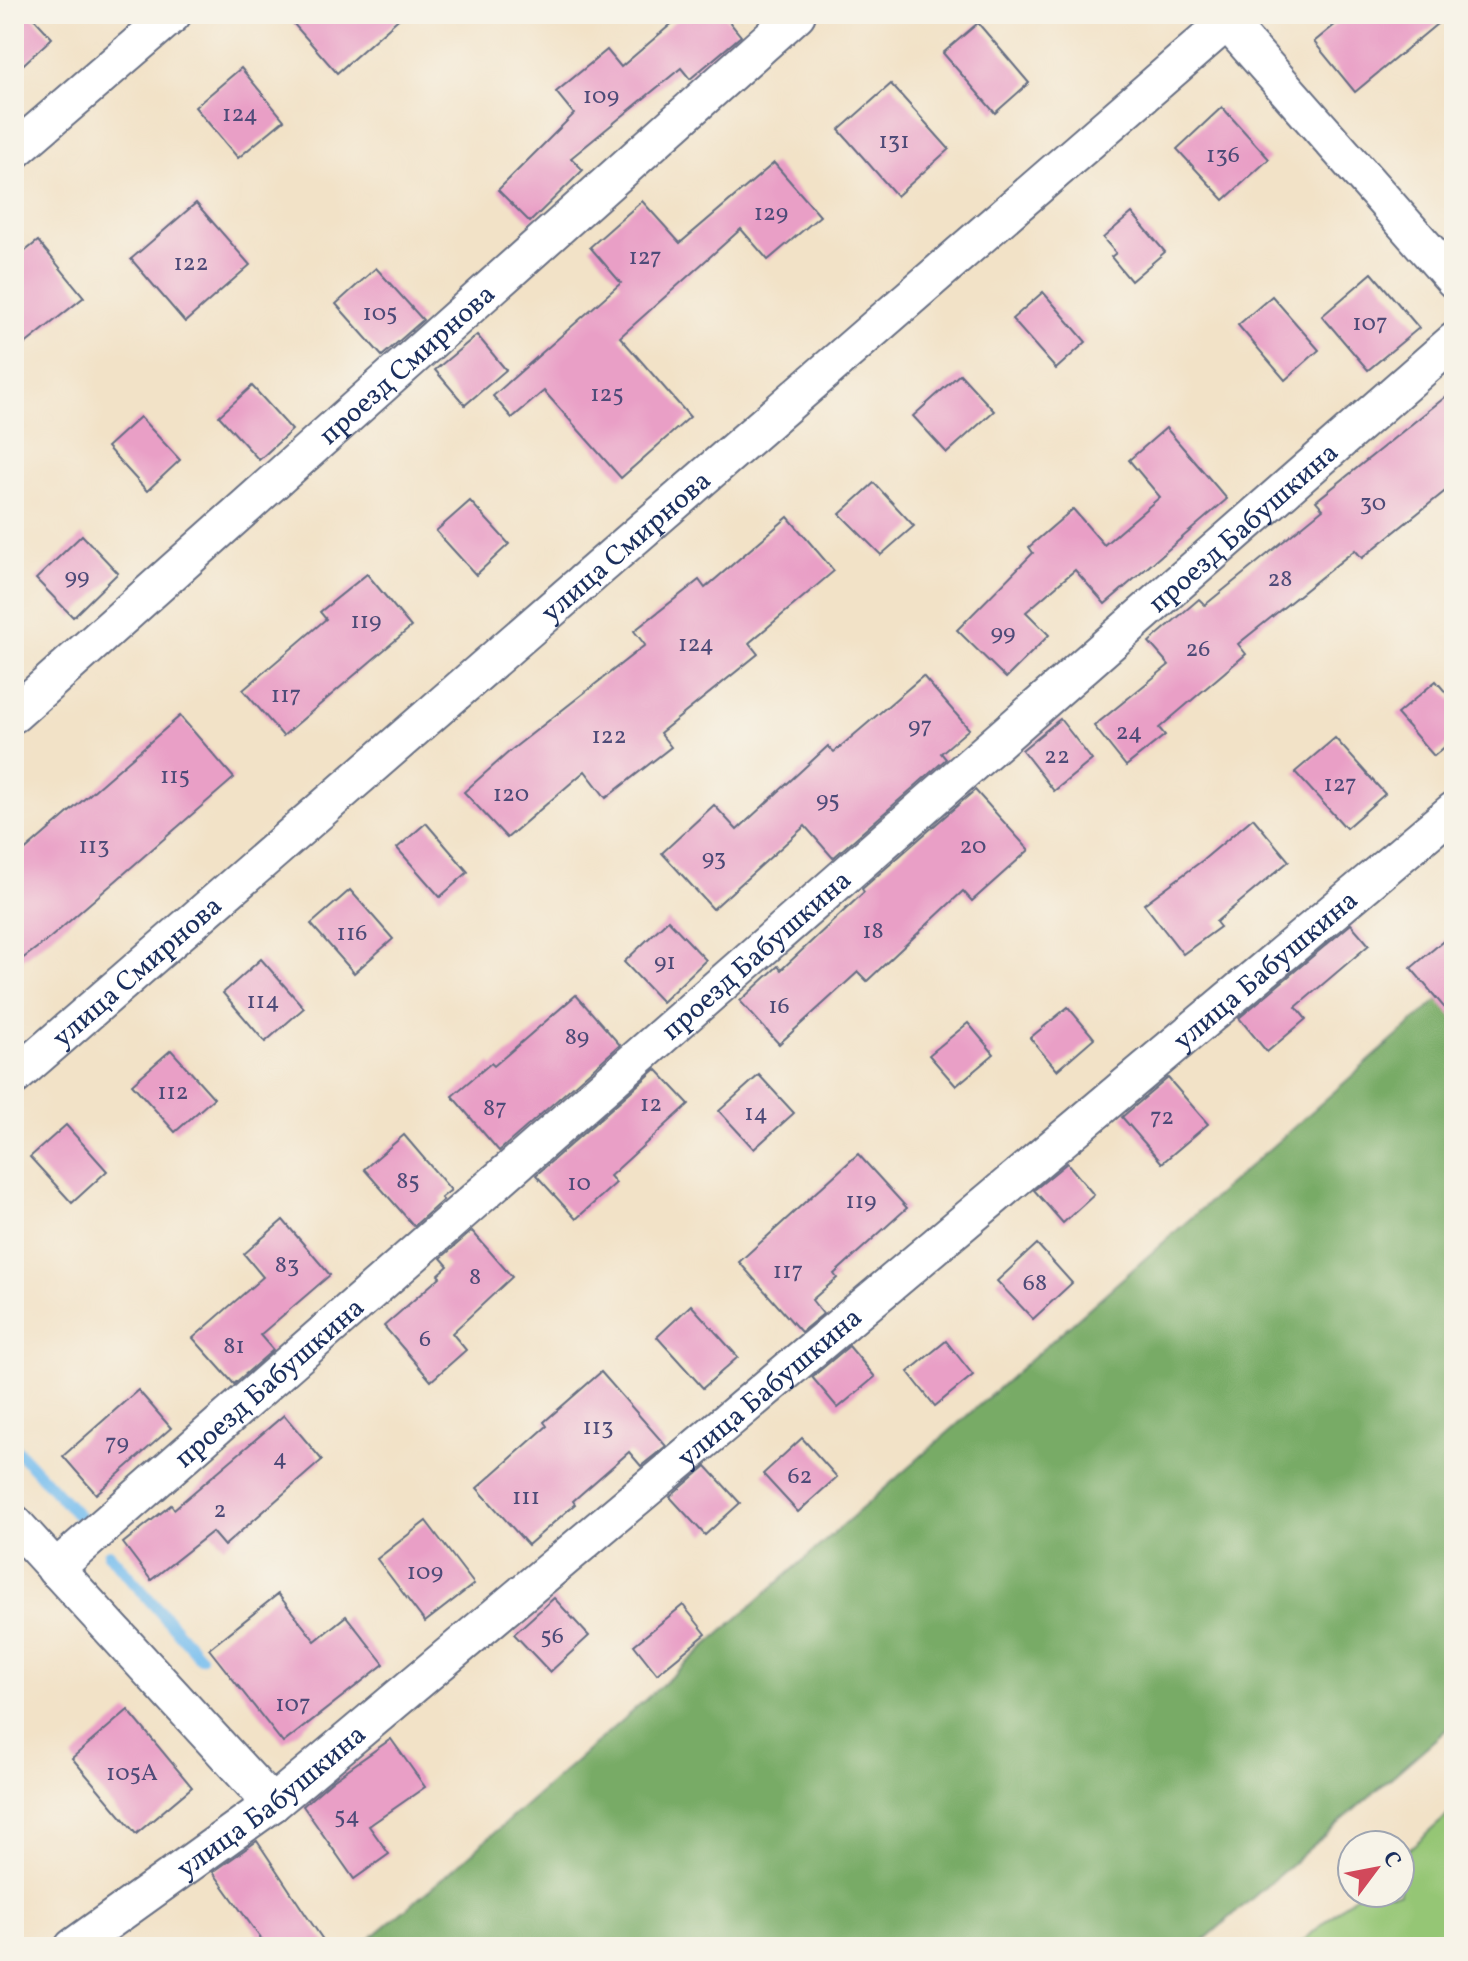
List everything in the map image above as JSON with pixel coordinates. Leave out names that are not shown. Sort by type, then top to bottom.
[{"type":"street","points":[[14,151],[173,14]]},
{"type":"street","name":"проезд Смирнова","points":[[14,714],[797,14]]},
{"type":"street","points":[[1227,17],[1454,280]]},
{"type":"street","name":"улица Смирнова","points":[[14,1077],[1227,17]]},
{"type":"street","name":"проезд Бабушкина","points":[[55,1569],[1454,341]]},
{"type":"street","name":"улица Бабушкина","points":[[73,1947],[272,1804],[1454,810]]},
{"type":"street","points":[[14,1523],[272,1804]]},
{"type":"green space","points":[[1454,986],[1454,1723],[1196,1947],[360,1947],[442,1879]]},
{"type":"green space","points":[[1454,1810],[1454,1947],[1296,1947],[1340,1909],[1416,1909],[1416,1843]]},
{"type":"building","points":[[14,14],[30,14],[52,38],[14,73]]},
{"type":"building","points":[[285,14],[404,14],[337,73]]},
{"type":"building","points":[[683,14],[723,14],[741,36],[690,79],[681,68],[571,158],[583,170],[530,222],[498,190],[574,114],[556,92],[607,50],[621,67]]},
{"type":"building","points":[[1348,14],[1449,14],[1355,92],[1314,42]]},
{"type":"building","points":[[978,23],[1029,83],[995,113],[943,53]]},
{"type":"building","points":[[241,68],[284,120],[238,158],[195,107]]},
{"type":"building","points":[[891,84],[949,149],[897,196],[839,130]]},
{"type":"building","points":[[1222,107],[1269,159],[1224,200],[1177,149]]},
{"type":"building","points":[[774,163],[820,216],[768,260],[741,229],[620,337],[690,417],[621,478],[544,391],[512,418],[493,396],[621,283],[590,247],[642,201],[680,243]]},
{"type":"building","points":[[196,203],[250,265],[185,322],[131,259]]},
{"type":"building","points":[[1132,213],[1165,252],[1131,281],[1111,257],[1116,253],[1103,238]]},
{"type":"building","points":[[38,241],[84,297],[14,353],[14,260]]},
{"type":"building","points":[[376,268],[423,320],[382,356],[336,304]]},
{"type":"building","points":[[1372,273],[1419,328],[1368,370],[1322,316]]},
{"type":"building","points":[[1043,292],[1086,342],[1056,369],[1012,319]]},
{"type":"building","points":[[1272,296],[1319,350],[1285,380],[1238,325]]},
{"type":"building","points":[[477,335],[506,370],[465,405],[435,370]]},
{"type":"building","points":[[960,374],[994,411],[947,453],[913,416]]},
{"type":"building","points":[[252,386],[292,430],[259,460],[219,416]]},
{"type":"building","points":[[1454,390],[1454,484],[1362,558],[1355,550],[1238,644],[1246,654],[1159,728],[1165,735],[1126,766],[1094,726],[1169,665],[1149,642],[1199,599],[1205,605],[1323,509],[1316,501]]},
{"type":"building","points":[[140,417],[180,460],[147,491],[107,447]]},
{"type":"building","points":[[1166,428],[1227,499],[1105,604],[1075,570],[1026,612],[1049,635],[1006,678],[957,630],[1033,553],[1029,547],[1073,509],[1104,545],[1160,497],[1129,460]]},
{"type":"building","points":[[874,483],[914,526],[881,555],[840,514]]},
{"type":"building","points":[[470,501],[509,544],[476,575],[436,531]]},
{"type":"building","points":[[788,517],[834,571],[749,643],[758,654],[660,733],[671,747],[606,798],[585,771],[507,838],[464,792],[510,751],[645,645],[634,631],[699,580],[705,588]]},
{"type":"building","points":[[82,535],[118,573],[73,617],[36,579]]},
{"type":"building","points":[[367,574],[411,627],[283,736],[243,690],[326,619],[320,612]]},
{"type":"building","points":[[923,676],[969,729],[941,753],[946,759],[833,858],[805,826],[713,909],[662,853],[714,805],[737,830],[828,746],[834,752]]},
{"type":"building","points":[[1436,681],[1454,702],[1454,739],[1434,756],[1397,714]]},
{"type":"building","points":[[180,716],[234,778],[50,938],[14,965],[14,860]]},
{"type":"building","points":[[1060,719],[1092,760],[1054,791],[1022,750]]},
{"type":"building","points":[[1335,738],[1385,794],[1346,828],[1295,772]]},
{"type":"building","points":[[975,790],[1029,850],[972,901],[963,891],[867,981],[858,972],[779,1044],[740,1001],[778,966],[781,970],[864,892],[862,889]]},
{"type":"building","points":[[1253,818],[1289,861],[1216,922],[1220,927],[1183,954],[1144,904]]},
{"type":"building","points":[[426,823],[468,872],[440,897],[397,848]]},
{"type":"building","points":[[350,890],[393,939],[354,973],[311,924]]},
{"type":"building","points":[[668,920],[706,960],[662,1002],[624,962]]},
{"type":"building","points":[[1351,924],[1369,945],[1296,1007],[1306,1019],[1267,1052],[1239,1018]]},
{"type":"building","points":[[1454,932],[1454,1019],[1411,968]]},
{"type":"building","points":[[261,959],[304,1008],[265,1042],[223,993]]},
{"type":"building","points":[[576,995],[620,1045],[499,1151],[452,1096],[491,1063],[494,1066]]},
{"type":"building","points":[[1068,1007],[1094,1038],[1057,1070],[1030,1038]]},
{"type":"building","points":[[968,1023],[994,1054],[956,1086],[929,1055]]},
{"type":"building","points":[[171,1050],[214,1098],[175,1132],[132,1084]]},
{"type":"building","points":[[656,1069],[689,1104],[610,1176],[616,1183],[576,1219],[536,1175]]},
{"type":"building","points":[[759,1075],[794,1113],[754,1149],[719,1111]]},
{"type":"building","points":[[1168,1078],[1208,1124],[1162,1163],[1122,1117]]},
{"type":"building","points":[[66,1125],[107,1171],[72,1203],[30,1157]]},
{"type":"building","points":[[404,1135],[451,1190],[414,1226],[364,1169]]},
{"type":"building","points":[[858,1154],[907,1208],[834,1274],[837,1278],[812,1300],[823,1314],[801,1332],[739,1262]]},
{"type":"building","points":[[1067,1163],[1094,1195],[1063,1223],[1034,1190]]},
{"type":"building","points":[[283,1220],[330,1275],[260,1335],[273,1350],[234,1384],[193,1338],[263,1277],[244,1254]]},
{"type":"building","points":[[472,1231],[512,1277],[452,1333],[466,1350],[431,1381],[384,1326],[440,1277],[438,1275],[448,1266],[441,1258]]},
{"type":"building","points":[[1037,1244],[1072,1283],[1033,1319],[997,1281]]},
{"type":"building","points":[[691,1305],[738,1357],[703,1388],[657,1337]]},
{"type":"building","points":[[946,1341],[973,1375],[935,1406],[908,1372]]},
{"type":"building","points":[[849,1346],[875,1377],[838,1408],[812,1377]]},
{"type":"building","points":[[601,1372],[666,1446],[641,1466],[629,1452],[528,1545],[477,1488],[547,1426],[544,1422]]},
{"type":"building","points":[[138,1390],[171,1428],[96,1494],[63,1456]]},
{"type":"building","points":[[284,1415],[322,1460],[224,1546],[212,1532],[151,1580],[123,1543],[171,1505],[174,1509]]},
{"type":"building","points":[[802,1438],[837,1477],[798,1512],[763,1474]]},
{"type":"building","points":[[706,1466],[740,1503],[705,1535],[670,1497]]},
{"type":"building","points":[[426,1521],[474,1584],[425,1622],[377,1559]]},
{"type":"building","points":[[278,1594],[315,1641],[346,1616],[384,1664],[283,1743],[209,1649]]},
{"type":"building","points":[[554,1598],[589,1636],[550,1672],[514,1634]]},
{"type":"building","points":[[683,1605],[706,1634],[657,1674],[634,1645]]},
{"type":"building","points":[[128,1710],[192,1787],[136,1834],[72,1758]]},
{"type":"building","points":[[391,1739],[425,1787],[369,1826],[389,1854],[354,1879],[303,1806],[333,1780]]},
{"type":"building","points":[[257,1841],[328,1947],[267,1947],[213,1872]]},
{"type":"waterway","points":[[14,1447],[84,1522]]},
{"type":"waterway","points":[[109,1554],[200,1657]]}]
